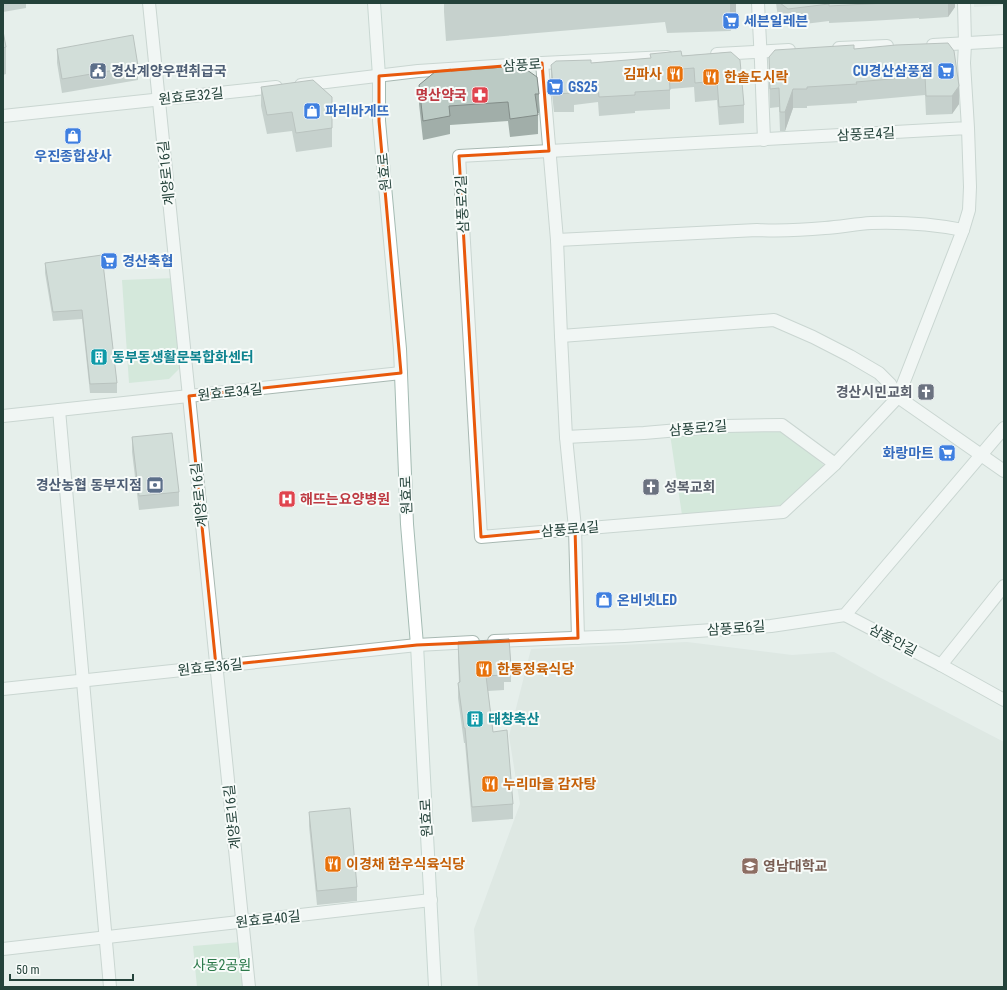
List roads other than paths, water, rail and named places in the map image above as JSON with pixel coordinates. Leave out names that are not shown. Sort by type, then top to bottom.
[{"type":"street","name":"계양로16길","points":[[148,3],[249,987]]},
{"type":"street","name":"원효로","points":[[374,3],[379,76],[379,121],[399,334],[407,524],[417,645],[435,987]]},
{"type":"street","points":[[758,3],[764,140]]},
{"type":"street","points":[[964,3],[965,44]]},
{"type":"street","points":[[923,45],[1004,41]]},
{"type":"street","name":"삼풍로4길","points":[[469,342],[481,537],[575,528],[783,512],[835,464],[898,397],[963,230],[969,210],[968,128],[964,63],[965,44]]},
{"type":"street","points":[[831,49],[900,46]]},
{"type":"street","points":[[708,55],[800,50]]},
{"type":"street","name":"삼풍로","points":[[379,76],[418,71],[676,56]]},
{"type":"street","points":[[542,63],[557,240],[560,336],[566,437],[575,528],[578,638]]},
{"type":"street","name":"원효로32길","points":[[3,116],[379,76]]},
{"type":"street","name":"삼풍로4길","points":[[764,140],[968,128]]},
{"type":"street","name":"삼풍로2길","points":[[469,342],[459,156],[764,140]]},
{"type":"street","points":[[557,240],[757,230],[772,231],[870,223],[922,224],[945,226],[963,230]]},
{"type":"street","points":[[560,336],[774,320],[813,337],[879,373],[890,384],[898,397],[1004,471]]},
{"type":"street","name":"원효로34길","points":[[3,416],[401,373]]},
{"type":"street","points":[[59,410],[110,987]]},
{"type":"street","name":"삼풍로2길","points":[[566,437],[644,433],[725,426],[782,425],[835,464]]},
{"type":"street","points":[[845,615],[1004,428]]},
{"type":"street","points":[[940,665],[1004,586]]},
{"type":"street","name":"삼풍로6길","points":[[417,645],[624,636],[771,626],[845,615]]},
{"type":"street","name":"삼풍안길","points":[[845,615],[1004,700]]},
{"type":"street","name":"원효로36길","points":[[3,689],[417,645]]},
{"type":"street","name":"원효로40길","points":[[3,949],[430,900]]},
{"type":"place","name":"세븐일레븐","points":[[731,21]]},
{"type":"place","name":"경산계양우편취급국","points":[[98,71]]},
{"type":"place","name":"CU경산삼풍점","points":[[946,71]]},
{"type":"place","name":"김파사","points":[[675,74]]},
{"type":"place","name":"한솥도시락","points":[[711,77]]},
{"type":"place","name":"GS25","points":[[555,87]]},
{"type":"place","name":"명산약국","points":[[480,95]]},
{"type":"place","name":"파리바게뜨","points":[[312,111]]},
{"type":"place","name":"우진종합상사","points":[[73,136]]},
{"type":"place","name":"경산축협","points":[[109,261]]},
{"type":"place","name":"동부동생활문복합화센터","points":[[99,357]]},
{"type":"place","name":"경산시민교회","points":[[926,392]]},
{"type":"place","name":"화랑마트","points":[[947,453]]},
{"type":"place","name":"경산농협 동부지점","points":[[155,485]]},
{"type":"place","name":"성복교회","points":[[651,487]]},
{"type":"place","name":"해뜨는요양병원","points":[[287,499]]},
{"type":"place","name":"온비넷LED","points":[[604,600]]},
{"type":"place","name":"한통정육식당","points":[[484,669]]},
{"type":"place","name":"태창축산","points":[[475,719]]},
{"type":"place","name":"누리마을 감자탕","points":[[490,784]]},
{"type":"place","name":"이경채 한우식육식당","points":[[333,864]]},
{"type":"place","name":"영남대학교","points":[[750,866]]},
{"type":"park label","name":"사동2공원","points":[[222,965]]}]
